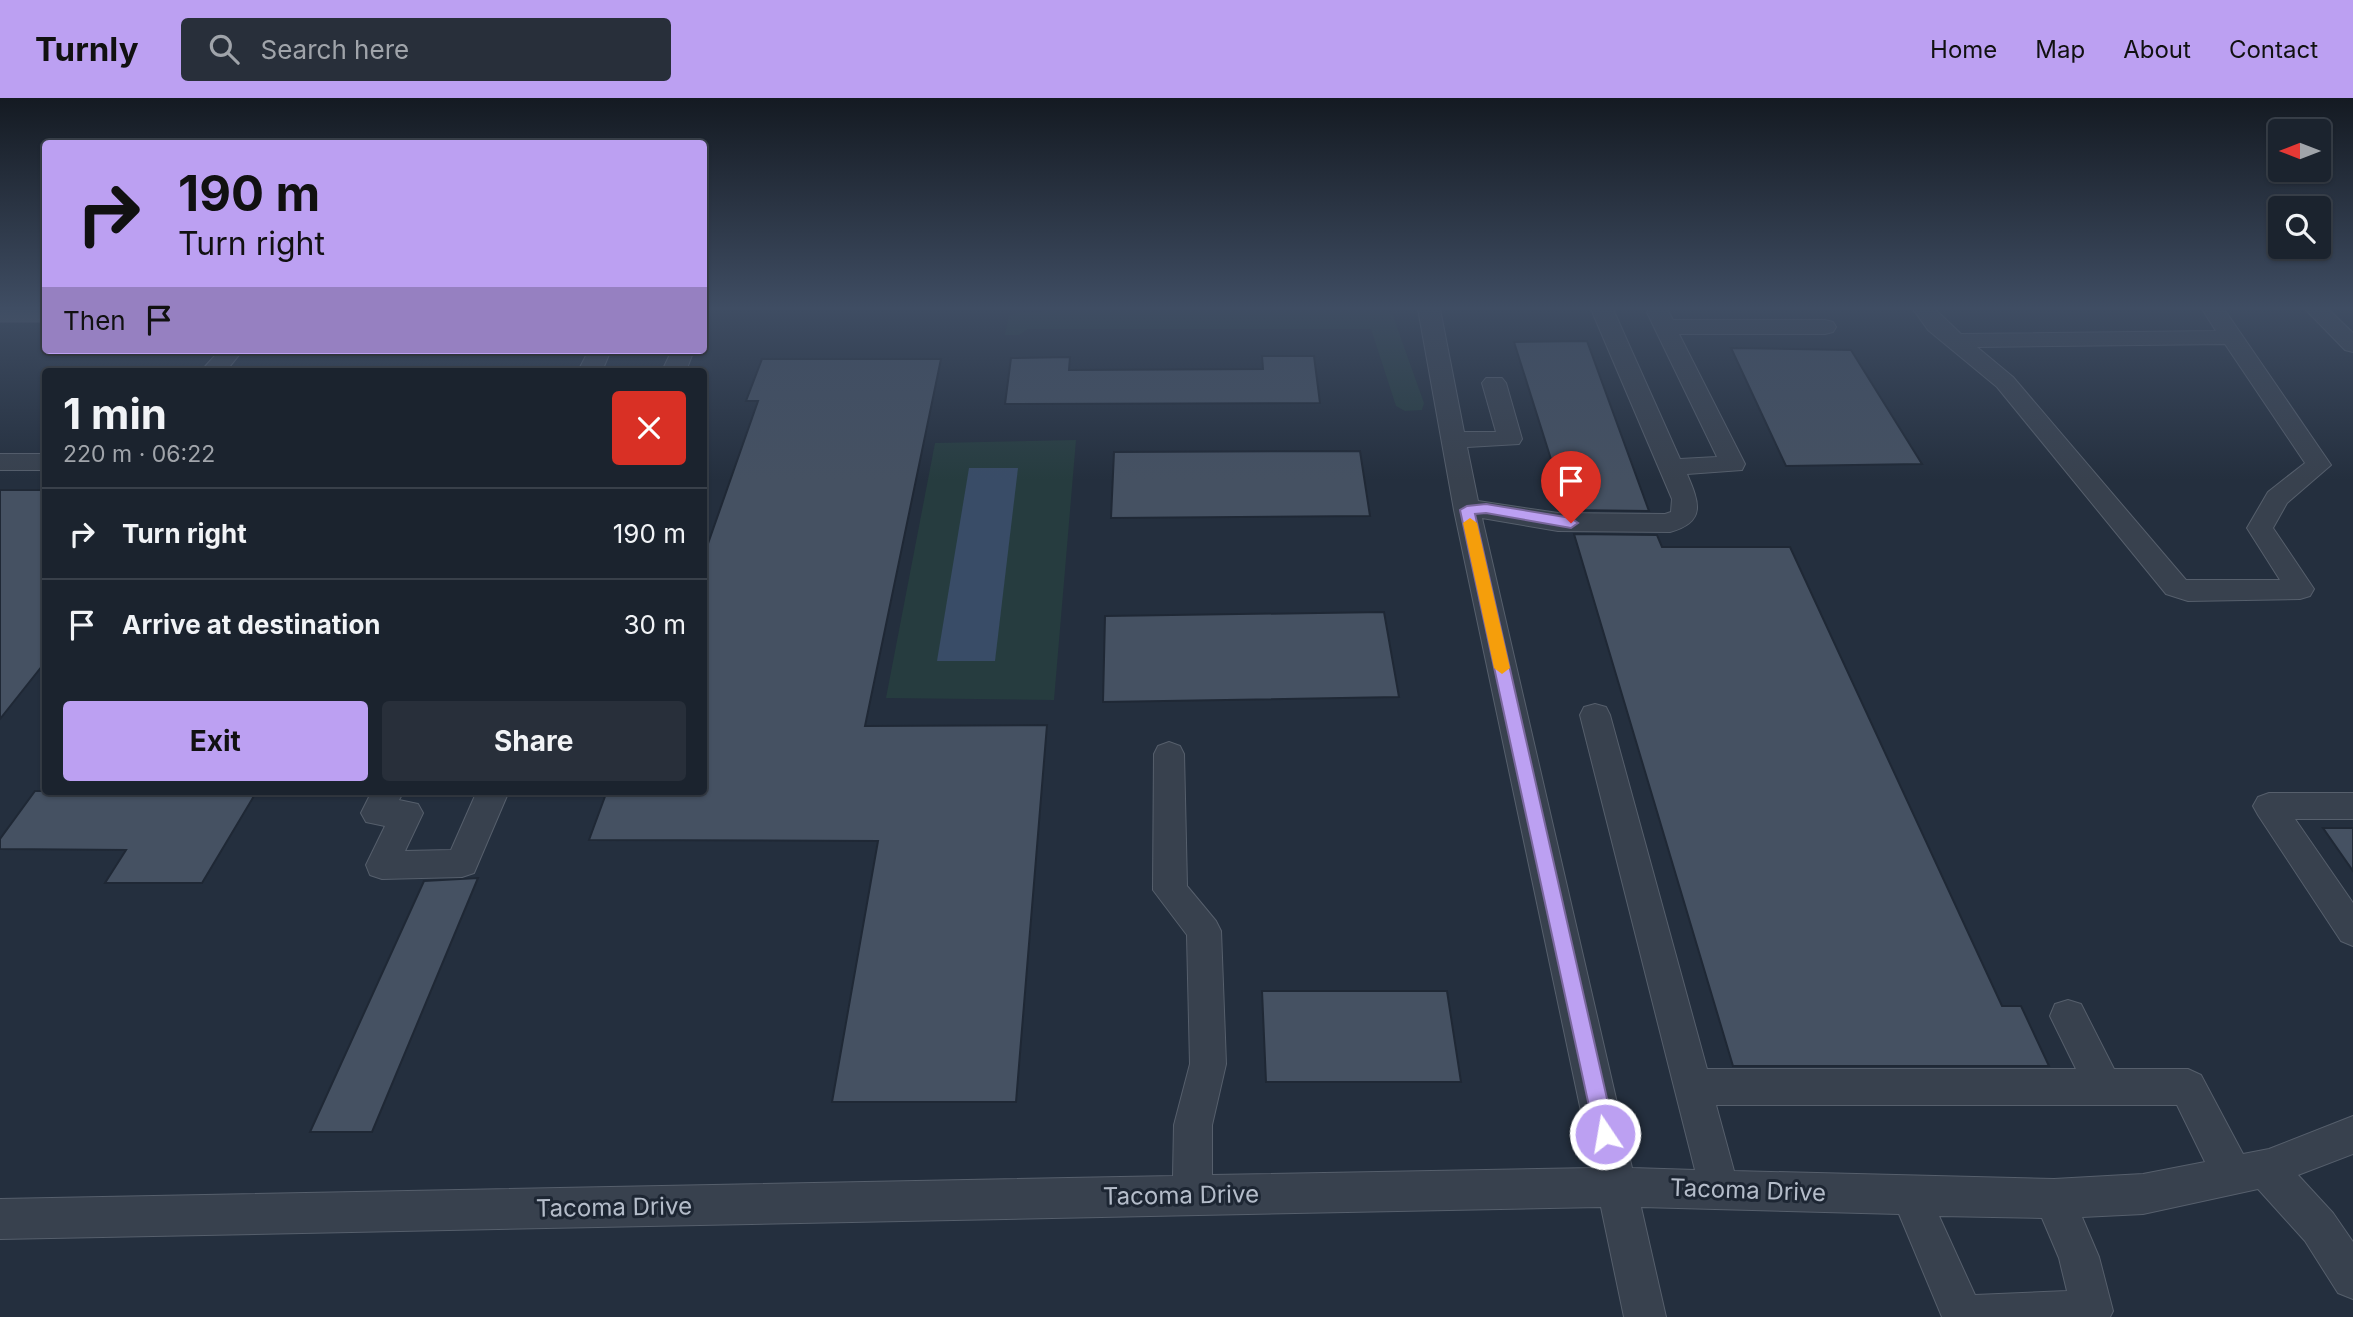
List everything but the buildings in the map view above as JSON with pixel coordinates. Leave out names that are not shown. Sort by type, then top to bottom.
[{"type":"street","points":[[1440,366],[1467,510],[1645,1317]]},
{"type":"street","points":[[1467,510],[1514,512],[1558,522],[1670,523],[1683,516],[1685,499],[1627,366]]},
{"type":"street","points":[[1672,467],[1733,464],[1685,366]]},
{"type":"street","points":[[1985,366],[2005,382],[2176,587],[2188,591],[2300,589],[2260,528],[2277,498],[2319,465],[2252,366]]},
{"type":"street","points":[[1454,440],[1510,439],[1494,383]]},
{"type":"street","points":[[0,462],[42,462]]},
{"type":"street","points":[[1595,715],[1720,1190]]},
{"type":"street","points":[[1169,754],[1170,890],[1204,931],[1208,1064],[1193,1125],[1192,1195]]},
{"type":"street","points":[[386,795],[377,813],[407,813],[382,865],[462,863],[491,795]]},
{"type":"street","points":[[2353,806],[2269,806],[2353,931]]},
{"type":"street","points":[[2068,1016],[2105,1089]]},
{"type":"street","points":[[1693,1087],[2189,1087],[2250,1172],[2319,1227],[2353,1278]]},
{"type":"street","name":"Tacoma Drive","points":[[0,1219],[1617,1187],[2054,1199],[2143,1194],[2250,1172],[2353,1135]]},
{"type":"street","points":[[1911,1195],[1944,1278],[1964,1317],[2092,1311],[2079,1256],[2054,1199]]},
{"type":"green space","points":[[1383,366],[1411,366],[1424,403],[1422,410],[1405,411],[1396,406]]},
{"type":"green space","points":[[1076,440],[1054,700],[886,698],[935,443]]},
{"type":"water","points":[[969,468],[1018,468],[995,661],[937,661]]},
{"type":"slow traffic","points":[[1470,523],[1502,668]]},
{"type":"route","points":[[1571,523],[1514,512],[1467,510],[1605,1134]]}]
